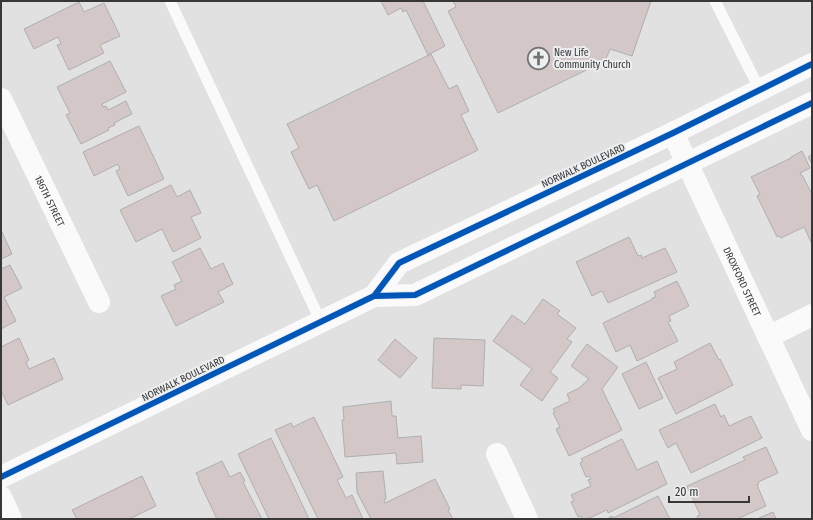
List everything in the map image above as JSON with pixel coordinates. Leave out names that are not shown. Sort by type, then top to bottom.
[{"type":"main road","name":"NORWALK BOULEVARD","points":[[374,296],[399,263],[673,133],[812,64]]},
{"type":"main road","name":"186TH STREET","points":[[1,99],[99,302]]},
{"type":"main road","name":"NORWALK BOULEVARD","points":[[1,477],[374,296],[415,295],[812,103]]},
{"type":"main road","name":"DROXFORD STREET","points":[[673,133],[812,430]]},
{"type":"main road","points":[[768,336],[812,315]]},
{"type":"main road","points":[[497,454],[527,519]]},
{"type":"main road","points":[[1,497],[11,519]]},
{"type":"lane","points":[[170,1],[321,322]]},
{"type":"lane","points":[[715,1],[760,90]]},
{"type":"building","points":[[381,1],[423,1],[445,46],[428,55],[406,10],[403,12],[401,8],[388,15]]},
{"type":"building","name":"New Life Community Church","points":[[453,1],[651,1],[632,56],[610,49],[605,61],[498,113],[448,11],[456,7]]},
{"type":"building","points":[[79,2],[84,12],[104,3],[120,36],[100,45],[104,53],[69,70],[57,45],[61,44],[58,37],[34,49],[24,29]]},
{"type":"building","points":[[431,54],[449,89],[457,85],[469,111],[461,115],[478,150],[334,221],[317,185],[309,189],[291,152],[299,148],[287,124]]},
{"type":"building","points":[[110,61],[126,92],[102,104],[103,107],[106,106],[108,110],[126,101],[132,114],[114,123],[115,125],[108,128],[109,130],[81,144],[66,115],[70,113],[57,87]]},
{"type":"building","points":[[139,126],[164,179],[128,196],[116,171],[120,169],[118,164],[94,176],[83,152]]},
{"type":"building","points":[[802,151],[810,168],[800,173],[811,192],[812,191],[812,244],[804,227],[781,238],[779,236],[777,237],[757,196],[760,194],[751,177],[791,158]]},
{"type":"building","points":[[812,155],[812,164],[808,157]]},
{"type":"building","points":[[171,185],[177,197],[190,190],[201,213],[191,217],[201,238],[173,252],[162,229],[136,242],[120,210]]},
{"type":"building","points":[[1,230],[12,254],[1,259]]},
{"type":"building","points":[[629,237],[638,256],[641,255],[642,258],[665,248],[677,272],[608,303],[602,291],[592,296],[576,262]]},
{"type":"building","points":[[200,248],[211,269],[223,263],[233,284],[218,292],[224,302],[176,326],[161,296],[176,289],[174,285],[182,281],[172,262]]},
{"type":"building","points":[[10,265],[22,288],[4,297],[16,321],[1,329],[1,269]]},
{"type":"building","points":[[677,281],[689,306],[669,316],[671,321],[668,322],[678,341],[637,361],[630,345],[616,352],[603,323],[653,299],[652,298],[656,297],[654,292]]},
{"type":"building","points":[[543,299],[560,311],[557,314],[576,328],[567,339],[572,342],[550,372],[558,378],[542,401],[520,385],[532,369],[493,341],[512,315],[525,324]]},
{"type":"building","points":[[19,338],[29,360],[26,362],[29,369],[54,358],[63,379],[8,405],[1,391],[1,347]]},
{"type":"building","points":[[434,338],[485,340],[483,386],[461,385],[461,389],[432,388]]},
{"type":"building","points":[[395,339],[417,358],[400,378],[378,360]]},
{"type":"building","points":[[710,343],[733,385],[676,414],[658,378],[677,369],[674,362]]},
{"type":"building","points":[[587,344],[618,367],[602,389],[622,430],[569,456],[556,429],[560,427],[553,413],[555,412],[553,409],[570,401],[567,394],[579,388],[589,379],[571,366]]},
{"type":"building","points":[[646,362],[663,398],[639,409],[622,374]]},
{"type":"building","points":[[391,401],[392,416],[396,416],[398,438],[421,436],[423,462],[397,464],[396,453],[345,457],[342,420],[344,420],[343,407]]},
{"type":"building","points":[[715,404],[721,417],[724,415],[729,426],[751,416],[762,438],[691,473],[676,443],[668,448],[659,430]]},
{"type":"building","points":[[314,417],[343,477],[337,480],[346,498],[352,495],[363,519],[318,519],[275,430],[291,423],[293,427]]},
{"type":"building","points":[[271,438],[309,519],[269,519],[238,454]]},
{"type":"building","points":[[622,439],[637,470],[657,461],[667,484],[608,513],[607,510],[587,519],[582,519],[581,516],[578,517],[571,502],[574,501],[571,495],[591,486],[588,480],[591,479],[589,476],[586,477],[580,463],[583,461],[581,459]]},
{"type":"building","points":[[766,447],[778,473],[758,482],[759,484],[757,485],[766,506],[737,519],[698,519],[697,516],[700,515],[687,486],[745,460],[743,457]]},
{"type":"building","points":[[222,461],[230,477],[240,472],[245,481],[243,482],[262,519],[217,519],[196,473]]},
{"type":"building","points":[[383,471],[386,499],[384,500],[385,503],[435,479],[450,509],[448,510],[453,519],[371,519],[357,492],[356,473]]},
{"type":"building","points":[[142,476],[156,506],[129,519],[77,519],[72,510]]},
{"type":"building","points":[[658,496],[670,519],[607,519],[612,516],[613,518]]},
{"type":"building","points":[[773,512],[776,519],[757,519]]},
{"type":"cycle path","points":[[374,296],[399,263],[673,133],[812,64]]},
{"type":"cycle path","points":[[1,477],[374,296],[415,295],[812,103]]},
{"type":"place","name":"New Life Community Church","points":[[539,58]]}]
